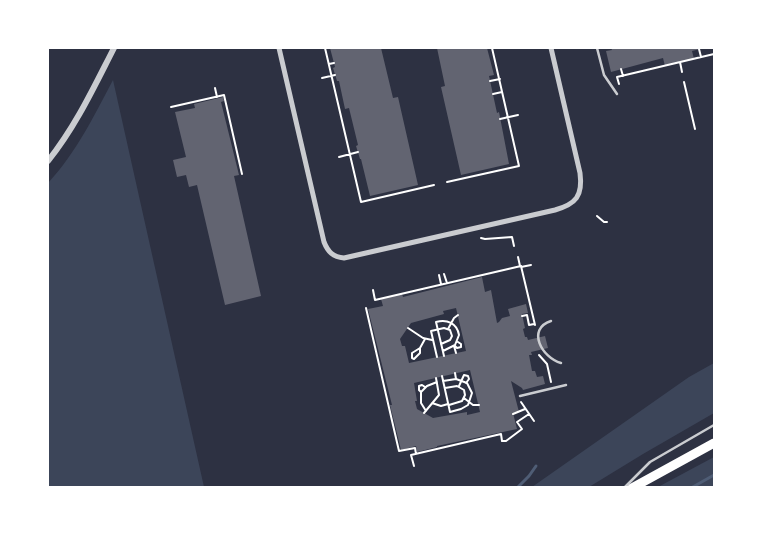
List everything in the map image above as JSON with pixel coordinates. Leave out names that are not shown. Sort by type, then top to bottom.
[{"type":"highway","points":[[632,488],[714,443]]},
{"type":"street","points":[[48,161],[66,137],[81,112],[114,48]]},
{"type":"street","points":[[279,48],[324,242],[330,253],[334,256],[349,257],[555,210],[567,206],[576,200],[580,191],[580,173],[551,48]]},
{"type":"lane","points":[[597,48],[604,75],[617,94]]},
{"type":"lane","points":[[551,321],[540,329],[540,346],[550,359],[561,363]]},
{"type":"lane","points":[[520,396],[566,385]]},
{"type":"lane","points":[[624,488],[650,462],[714,425]]},
{"type":"path","points":[[325,48],[362,202],[434,185]]},
{"type":"path","points":[[447,182],[519,166],[492,48]]},
{"type":"path","points":[[699,49],[701,57]]},
{"type":"path","points":[[619,86],[617,77],[714,54]]},
{"type":"path","points":[[490,58],[494,57]]},
{"type":"path","points":[[680,62],[682,72]]},
{"type":"path","points":[[329,64],[334,63]]},
{"type":"path","points":[[621,69],[623,76]]},
{"type":"path","points":[[322,78],[335,75]]},
{"type":"path","points":[[490,81],[500,79]]},
{"type":"path","points":[[684,82],[695,128]]},
{"type":"path","points":[[215,88],[217,97]]},
{"type":"path","points":[[493,94],[502,92]]},
{"type":"path","points":[[171,107],[224,95],[242,174]]},
{"type":"path","points":[[500,119],[518,115]]},
{"type":"path","points":[[339,156],[358,152]]},
{"type":"path","points":[[598,216],[604,222],[607,222]]},
{"type":"path","points":[[481,238],[512,237],[514,246]]},
{"type":"path","points":[[518,257],[535,324],[534,330]]},
{"type":"path","points":[[373,290],[375,300],[531,265]]},
{"type":"path","points":[[444,274],[447,283]]},
{"type":"path","points":[[438,275],[441,284]]},
{"type":"path","points":[[366,308],[400,451],[415,448],[416,454]]},
{"type":"path","points":[[522,316],[527,315],[530,325],[535,324]]},
{"type":"path","points":[[448,329],[458,316]]},
{"type":"path","points":[[443,351],[454,346],[459,332],[452,323],[446,321],[436,322],[444,356]]},
{"type":"path","points":[[408,328],[425,339],[433,342],[441,343],[450,340],[452,333],[444,328],[431,330],[433,342],[437,357]]},
{"type":"path","points":[[420,348],[425,339]]},
{"type":"path","points":[[454,346],[457,348],[461,347],[461,344],[457,341]]},
{"type":"path","points":[[454,346],[456,353]]},
{"type":"path","points":[[537,353],[547,364],[552,384]]},
{"type":"path","points":[[455,373],[456,379]]},
{"type":"path","points":[[459,386],[463,376],[466,375],[469,378],[466,382]]},
{"type":"path","points":[[442,376],[443,381],[449,405],[450,412],[466,407],[470,402],[472,393],[466,382],[456,379],[443,381]]},
{"type":"path","points":[[425,387],[419,386],[421,403],[425,412],[439,395],[436,378]]},
{"type":"path","points":[[421,392],[425,387],[437,382]]},
{"type":"path","points":[[439,390],[459,386]]},
{"type":"path","points":[[432,403],[441,406],[460,402],[464,398],[464,390],[459,386]]},
{"type":"path","points":[[464,398],[473,405],[479,405]]},
{"type":"path","points":[[528,400],[520,402],[534,421]]},
{"type":"path","points":[[513,414],[525,409]]},
{"type":"path","points":[[414,466],[412,455],[501,434],[504,442],[522,429],[517,422],[529,414]]},
{"type":"shaded area","points":[[113,80],[204,487],[48,487],[48,183],[76,147]]},
{"type":"shaded area","points":[[714,363],[714,413],[589,487],[532,487],[689,377]]},
{"type":"shaded area","points":[[714,457],[714,487],[658,487]]},
{"type":"building","points":[[330,48],[381,48],[393,98],[398,97],[418,185],[370,196],[356,146],[358,145],[349,108],[345,109],[339,81],[337,81],[333,68],[335,67]]},
{"type":"building","points":[[437,48],[487,48],[494,75],[489,76],[497,113],[499,112],[509,164],[461,175],[441,87],[445,86]]},
{"type":"building","points":[[611,48],[704,48],[692,51],[694,59],[665,66],[663,58],[611,72],[606,51],[612,50]]},
{"type":"building","points":[[223,97],[224,101],[221,102],[239,175],[234,176],[261,296],[225,305],[197,185],[189,187],[186,175],[177,177],[173,160],[186,157],[175,112],[195,108],[194,104]]},
{"type":"building","points":[[482,277],[485,292],[491,290],[497,323],[502,318],[510,316],[508,309],[526,304],[528,313],[522,314],[525,337],[528,340],[545,336],[548,348],[531,352],[532,355],[529,355],[532,371],[535,371],[537,377],[543,376],[545,384],[523,390],[511,381],[519,412],[513,413],[517,429],[417,452],[416,446],[401,450],[368,309],[383,306],[381,299],[402,294],[403,297]],"holes":[[[456,308],[466,351],[409,363],[405,346],[402,346],[400,339],[411,323],[444,314],[443,311]],[[470,370],[480,412],[467,415],[467,412],[433,418],[417,409],[414,383]]]},
{"type":"waterway","points":[[517,488],[536,466]]},
{"type":"waterway","points":[[691,488],[714,475]]}]
